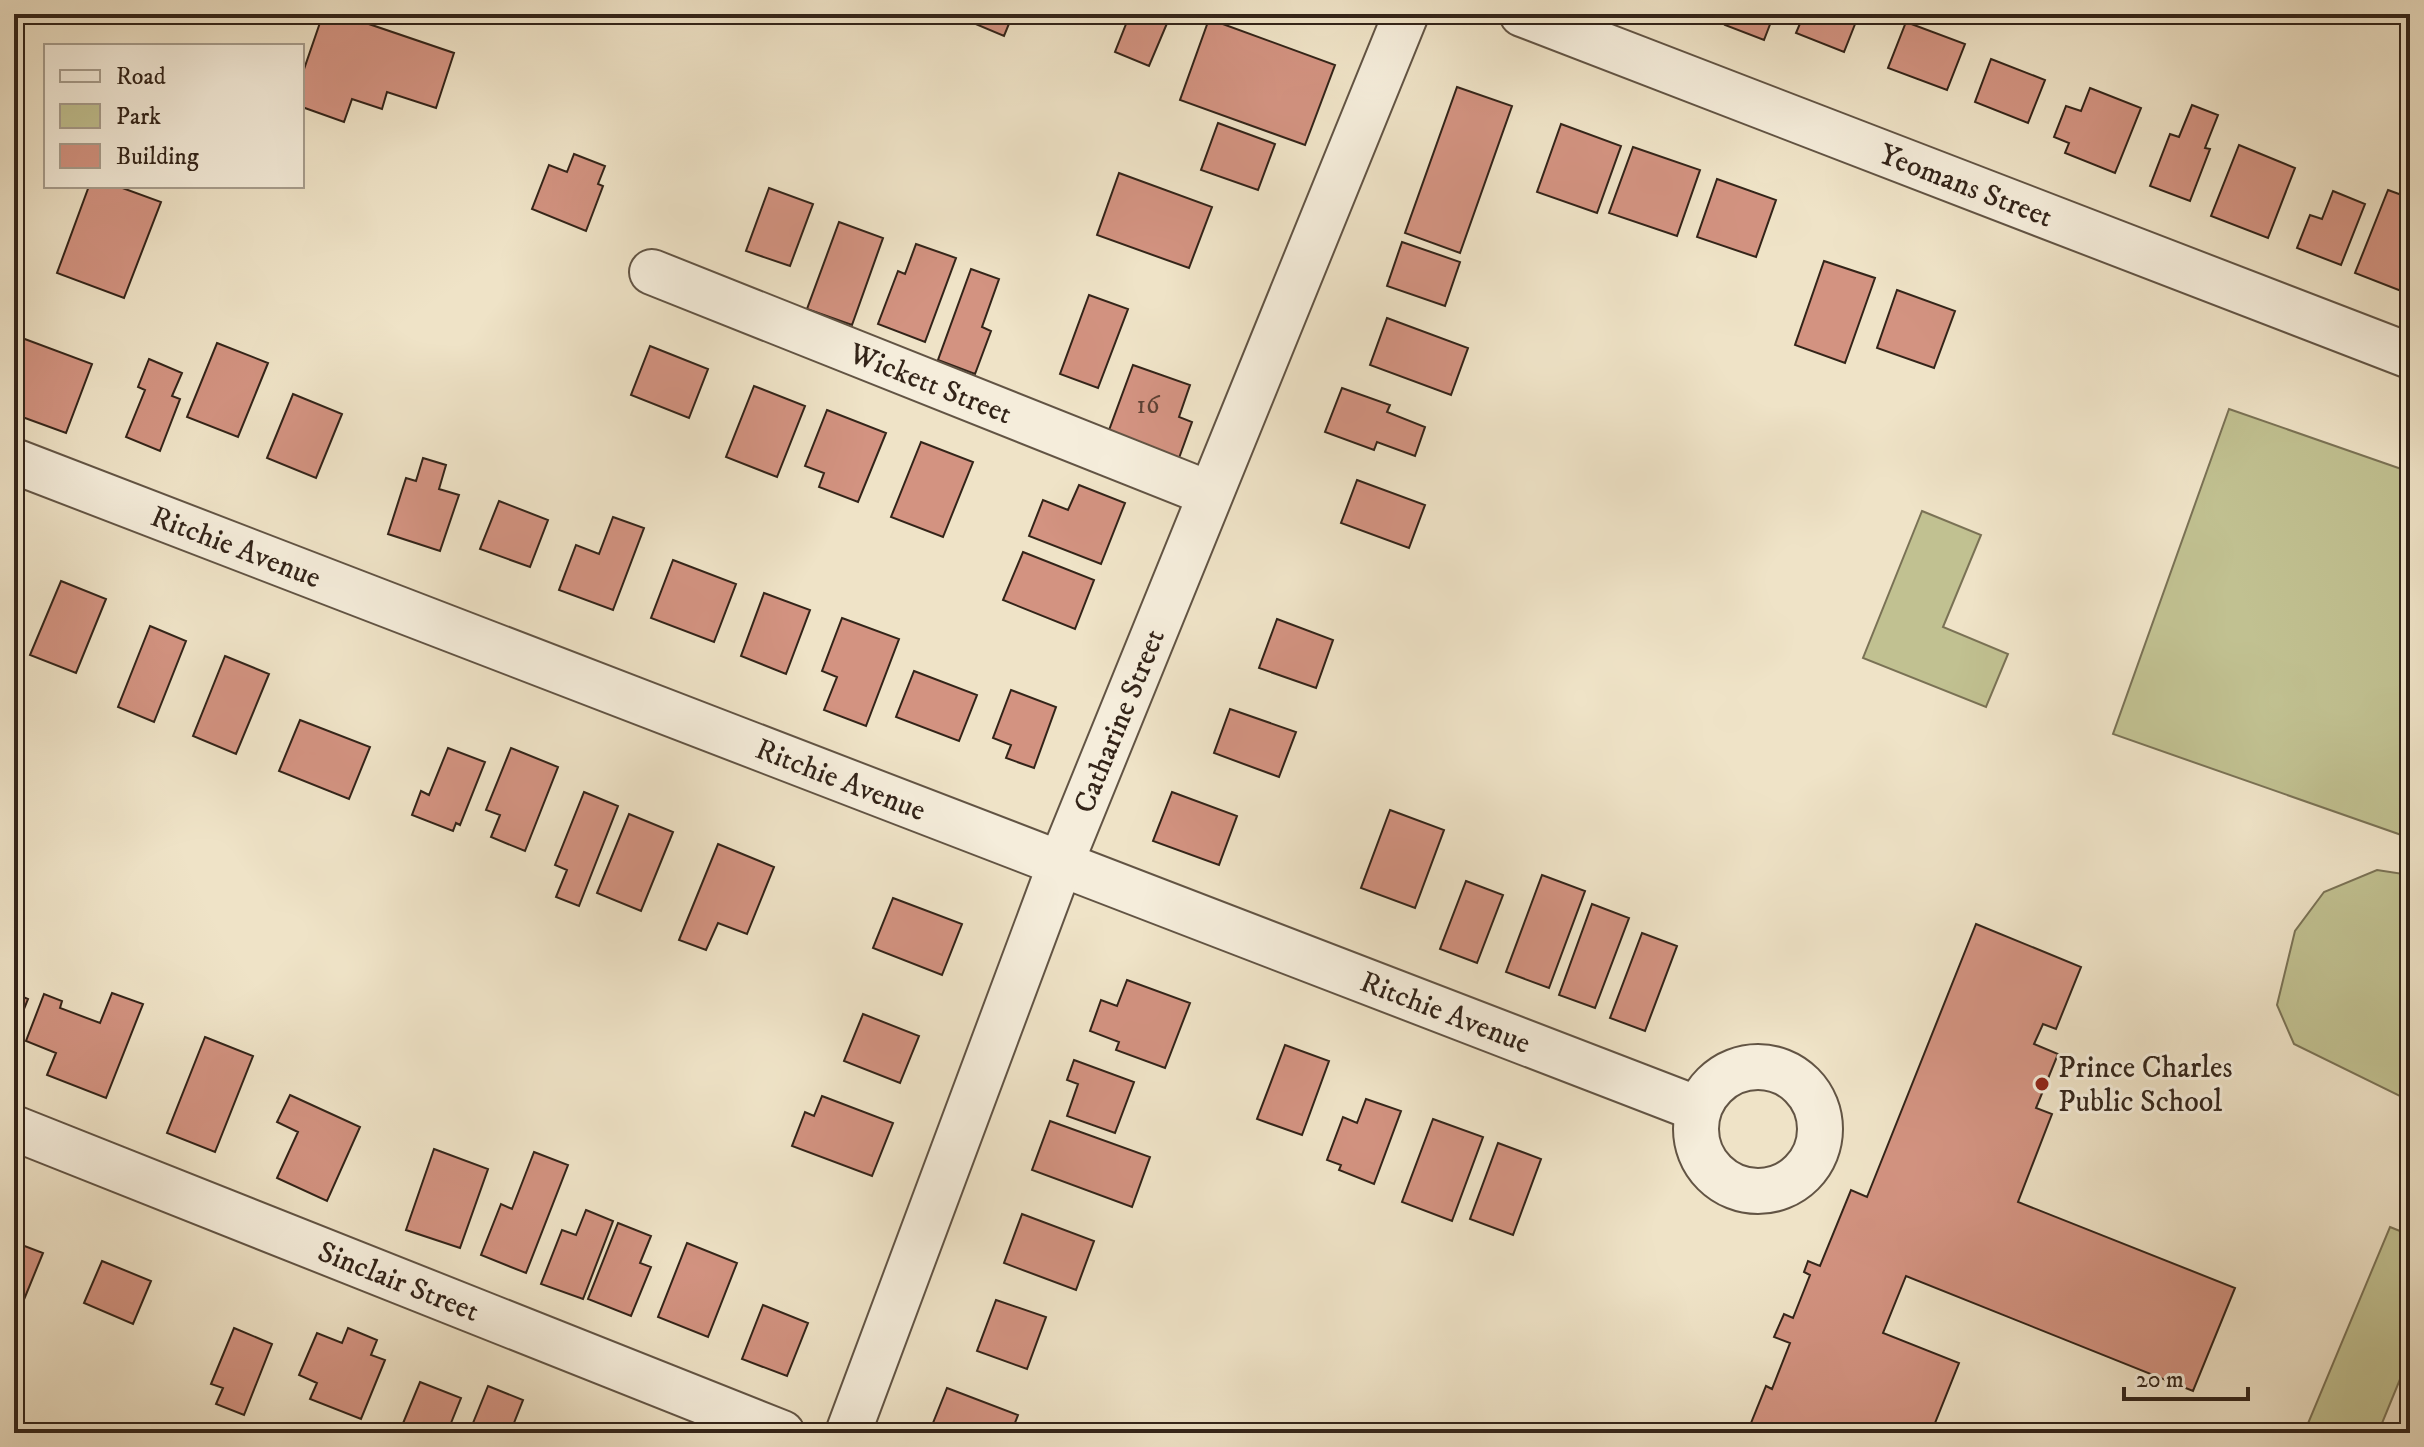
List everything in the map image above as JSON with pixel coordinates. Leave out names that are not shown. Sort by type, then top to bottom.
[{"type":"street","name":"Catharine Street","points":[[848,1433],[1060,865],[1406,14]]},
{"type":"street","name":"Yeomans Street","points":[[1522,14],[2410,356]]},
{"type":"street","name":"Wickett Street","points":[[652,272],[1210,494]]},
{"type":"street","name":"Ritchie Avenue","points":[[14,461],[1683,1103]]},
{"type":"street","name":"Sinclair Street","points":[[14,1128],[782,1433]]},
{"type":"green space","points":[[2229,409],[2410,472],[2410,838],[2113,734]]},
{"type":"green space","points":[[1922,511],[1981,535],[1943,627],[2008,654],[1986,707],[1863,658]]},
{"type":"green space","points":[[2377,870],[2410,875],[2410,1101],[2294,1044],[2277,1005],[2295,931],[2324,892]]},
{"type":"green space","points":[[2390,1227],[2410,1235],[2410,1355],[2378,1433],[2304,1433]]},
{"type":"building","points":[[323,14],[362,14],[365,15],[363,22],[454,53],[436,108],[387,92],[382,109],[352,99],[344,122],[304,108],[304,69]]},
{"type":"building","points":[[968,14],[1013,14],[1004,36],[966,20]]},
{"type":"building","points":[[1130,14],[1171,14],[1149,66],[1115,52]]},
{"type":"building","points":[[1730,14],[1774,14],[1764,40],[1725,25]]},
{"type":"building","points":[[1804,14],[1859,14],[1844,52],[1796,33]]},
{"type":"building","points":[[1209,19],[1335,65],[1305,145],[1180,100]]},
{"type":"building","points":[[1906,22],[1965,44],[1947,90],[1888,68]]},
{"type":"building","points":[[1991,59],[2045,80],[2028,123],[1975,102]]},
{"type":"building","points":[[1457,87],[1512,106],[1460,253],[1405,233]]},
{"type":"building","points":[[2090,88],[2141,108],[2115,173],[2065,153],[2069,143],[2054,137],[2066,106],[2081,111]]},
{"type":"building","points":[[2192,105],[2218,115],[2205,148],[2210,149],[2190,201],[2150,186],[2170,134],[2179,137]]},
{"type":"building","points":[[1218,123],[1275,144],[1258,190],[1201,170]]},
{"type":"building","points":[[1561,124],[1621,146],[1597,213],[1537,192]]},
{"type":"building","points":[[2239,145],[2295,168],[2268,238],[2211,216]]},
{"type":"building","points":[[1633,147],[1700,170],[1677,236],[1609,213]]},
{"type":"building","points":[[574,154],[605,166],[598,184],[603,186],[586,231],[532,209],[549,165],[567,172]]},
{"type":"building","points":[[1119,173],[1212,207],[1189,268],[1097,235]]},
{"type":"building","points":[[1717,179],[1776,200],[1756,257],[1697,237]]},
{"type":"building","points":[[88,188],[122,188],[161,202],[124,298],[57,273]]},
{"type":"building","points":[[769,188],[813,204],[790,266],[746,251]]},
{"type":"building","points":[[2388,190],[2410,198],[2409,294],[2355,273]]},
{"type":"building","points":[[2333,191],[2365,204],[2341,265],[2297,248],[2310,215],[2322,219]]},
{"type":"building","points":[[839,222],[883,238],[852,325],[807,309]]},
{"type":"building","points":[[1402,242],[1460,262],[1445,306],[1387,286]]},
{"type":"building","points":[[916,244],[956,258],[925,342],[878,324],[898,271],[905,274]]},
{"type":"building","points":[[1824,261],[1875,278],[1845,363],[1795,345]]},
{"type":"building","points":[[971,269],[999,279],[982,327],[991,331],[975,374],[938,360]]},
{"type":"building","points":[[1897,290],[1955,311],[1934,368],[1877,348]]},
{"type":"building","points":[[1089,295],[1128,309],[1098,388],[1060,374]]},
{"type":"building","points":[[1387,318],[1468,348],[1451,395],[1370,365]]},
{"type":"building","points":[[14,335],[92,364],[66,433],[14,414]]},
{"type":"building","points":[[217,343],[268,363],[238,437],[187,417]]},
{"type":"building","points":[[650,346],[708,369],[689,418],[631,395]]},
{"type":"building","points":[[149,359],[182,373],[172,396],[180,399],[160,451],[126,437],[145,390],[138,387]]},
{"type":"building","points":[[1133,365],[1190,385],[1179,417],[1192,422],[1179,458],[1108,433]]},
{"type":"building","points":[[754,386],[805,406],[777,477],[726,457]]},
{"type":"building","points":[[1342,388],[1390,405],[1387,412],[1425,427],[1415,456],[1377,442],[1374,450],[1325,432]]},
{"type":"building","points":[[293,394],[342,414],[316,478],[267,458]]},
{"type":"building","points":[[827,410],[886,433],[858,502],[819,487],[824,473],[805,466]]},
{"type":"building","points":[[921,442],[973,462],[943,537],[891,517]]},
{"type":"building","points":[[423,458],[446,465],[439,489],[459,495],[440,551],[388,534],[406,478],[416,481]]},
{"type":"building","points":[[1357,480],[1425,505],[1409,548],[1341,523]]},
{"type":"building","points":[[1079,485],[1125,503],[1101,564],[1029,536],[1043,500],[1068,510]]},
{"type":"building","points":[[499,501],[548,520],[530,567],[480,549]]},
{"type":"building","points":[[613,517],[644,528],[613,610],[559,590],[576,545],[599,554]]},
{"type":"building","points":[[1023,552],[1094,580],[1075,629],[1003,600]]},
{"type":"building","points":[[673,560],[736,584],[714,642],[651,618]]},
{"type":"building","points":[[61,581],[106,599],[76,673],[30,655]]},
{"type":"building","points":[[764,593],[810,610],[786,674],[741,656]]},
{"type":"building","points":[[842,618],[899,639],[866,726],[824,710],[837,677],[822,671]]},
{"type":"building","points":[[1277,619],[1333,640],[1316,688],[1259,668]]},
{"type":"building","points":[[150,626],[186,641],[154,722],[118,707]]},
{"type":"building","points":[[225,656],[269,674],[236,754],[193,736]]},
{"type":"building","points":[[914,671],[977,695],[959,741],[896,717]]},
{"type":"building","points":[[1011,690],[1056,707],[1034,768],[1006,758],[1011,745],[993,738]]},
{"type":"building","points":[[1230,709],[1296,732],[1279,777],[1214,753]]},
{"type":"building","points":[[300,720],[370,747],[349,799],[279,771]]},
{"type":"building","points":[[448,748],[485,762],[460,825],[456,823],[453,831],[412,815],[421,791],[429,795]]},
{"type":"building","points":[[511,748],[558,767],[525,851],[491,837],[500,815],[486,810]]},
{"type":"building","points":[[584,792],[618,806],[579,906],[556,897],[567,870],[555,865]]},
{"type":"building","points":[[1172,792],[1237,816],[1219,865],[1153,841]]},
{"type":"building","points":[[1390,810],[1444,830],[1415,908],[1361,888]]},
{"type":"building","points":[[629,814],[673,832],[641,911],[597,893]]},
{"type":"building","points":[[718,844],[774,867],[747,934],[718,923],[706,950],[679,940]]},
{"type":"building","points":[[1542,875],[1585,891],[1549,988],[1506,972]]},
{"type":"building","points":[[1466,881],[1503,895],[1477,963],[1440,949]]},
{"type":"building","points":[[893,898],[962,924],[942,975],[873,948]]},
{"type":"building","points":[[1592,904],[1629,918],[1595,1008],[1559,995]]},
{"type":"building","points":[[1976,924],[2081,967],[2056,1029],[2043,1024],[2034,1044],[2058,1054],[2036,1108],[2052,1114],[2018,1202],[2235,1288],[2193,1391],[1906,1276],[1883,1333],[1959,1363],[1931,1433],[1747,1433],[1766,1386],[1772,1389],[1790,1343],[1774,1337],[1784,1314],[1793,1318],[1810,1275],[1804,1272],[1808,1261],[1820,1266],[1851,1190],[1867,1197]]},
{"type":"building","points":[[1642,933],[1677,946],[1645,1031],[1610,1018]]},
{"type":"building","points":[[1127,980],[1190,1003],[1165,1068],[1116,1050],[1119,1042],[1090,1031],[1101,1000],[1117,1006]]},
{"type":"building","points":[[14,993],[28,999],[14,1034]]},
{"type":"building","points":[[112,993],[143,1004],[106,1098],[47,1075],[56,1053],[26,1041],[44,994],[62,1001],[60,1008],[100,1023]]},
{"type":"building","points":[[863,1014],[919,1036],[900,1083],[844,1061]]},
{"type":"building","points":[[205,1037],[253,1056],[215,1152],[167,1133]]},
{"type":"building","points":[[1285,1045],[1329,1061],[1302,1135],[1257,1119]]},
{"type":"building","points":[[1074,1060],[1134,1082],[1115,1133],[1067,1116],[1078,1084],[1067,1080]]},
{"type":"building","points":[[290,1095],[360,1127],[327,1201],[277,1178],[298,1132],[277,1122]]},
{"type":"building","points":[[822,1096],[893,1123],[872,1176],[792,1146],[805,1112],[814,1116]]},
{"type":"building","points":[[1366,1099],[1401,1111],[1374,1184],[1339,1170],[1341,1165],[1327,1160],[1343,1117],[1357,1123]]},
{"type":"building","points":[[1433,1119],[1483,1137],[1452,1221],[1402,1202]]},
{"type":"building","points":[[1050,1121],[1150,1157],[1132,1207],[1032,1170]]},
{"type":"building","points":[[1498,1143],[1541,1159],[1513,1235],[1470,1219]]},
{"type":"building","points":[[434,1149],[488,1169],[460,1248],[406,1230]]},
{"type":"building","points":[[534,1152],[568,1165],[526,1273],[481,1255],[501,1204],[512,1209]]},
{"type":"building","points":[[586,1210],[613,1221],[583,1299],[541,1284],[562,1230],[576,1235]]},
{"type":"building","points":[[1022,1214],[1094,1241],[1076,1290],[1004,1263]]},
{"type":"building","points":[[618,1223],[651,1236],[640,1263],[651,1267],[631,1316],[588,1299]]},
{"type":"building","points":[[14,1242],[43,1253],[14,1324]]},
{"type":"building","points":[[687,1243],[737,1263],[708,1337],[658,1317]]},
{"type":"building","points":[[102,1261],[151,1281],[133,1324],[84,1303]]},
{"type":"building","points":[[996,1300],[1046,1317],[1027,1369],[977,1351]]},
{"type":"building","points":[[763,1305],[808,1323],[787,1376],[742,1359]]},
{"type":"building","points":[[234,1328],[272,1344],[244,1415],[216,1404],[223,1388],[211,1384]]},
{"type":"building","points":[[348,1328],[377,1340],[371,1355],[385,1360],[361,1419],[310,1399],[317,1383],[299,1375],[317,1333],[342,1343]]},
{"type":"building","points":[[420,1382],[461,1398],[447,1433],[399,1433]]},
{"type":"building","points":[[488,1386],[523,1400],[510,1433],[469,1433]]},
{"type":"building","points":[[947,1388],[1018,1415],[1011,1433],[929,1433]]},
{"type":"place","name":"Prince Charles Public School","points":[[2042,1084]]}]
